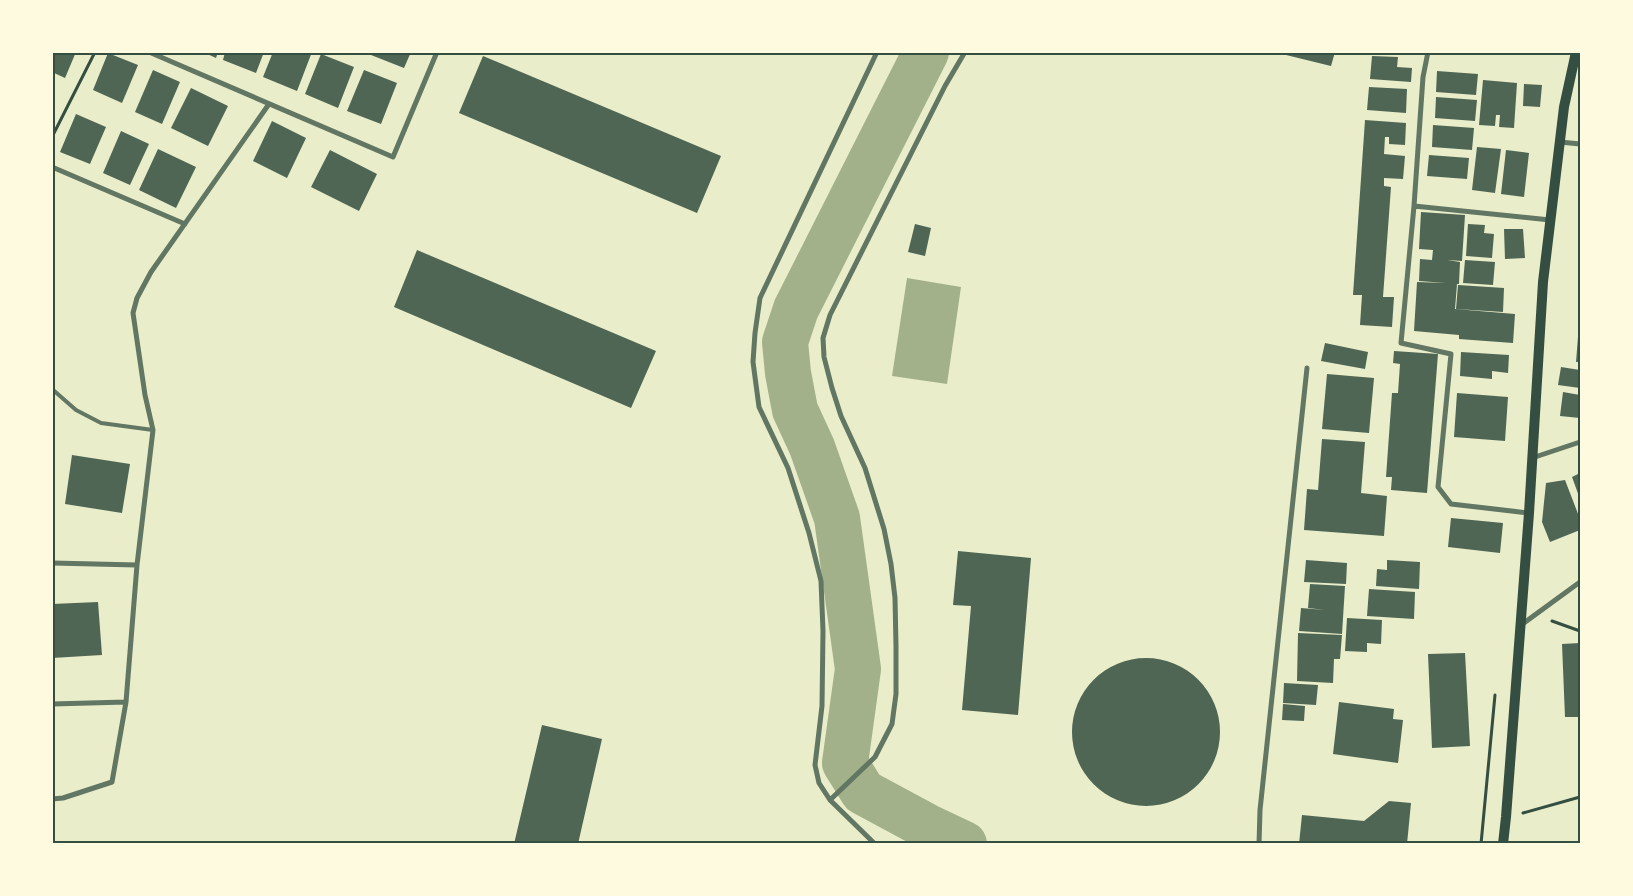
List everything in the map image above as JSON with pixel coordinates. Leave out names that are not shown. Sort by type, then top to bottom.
[{"type":"main road","points":[[1502,844],[1506,818],[1529,513],[1544,282],[1564,107],[1576,52]]},
{"type":"street","points":[[149,52],[393,156],[437,52]]},
{"type":"street","points":[[876,844],[830,800],[819,783],[815,765],[822,706],[823,631],[821,581],[809,533],[788,468],[759,407],[753,352],[760,298],[877,52]]},
{"type":"street","points":[[830,800],[875,757],[892,724],[896,694],[894,598],[891,564],[884,529],[865,468],[841,416],[832,388],[824,357],[823,338],[830,315],[945,86],[965,52]]},
{"type":"street","points":[[1428,52],[1423,77],[1414,206],[1401,343],[1450,354],[1438,486],[1451,504],[1529,513]]},
{"type":"street","points":[[52,799],[64,798],[112,782],[126,702],[137,565],[152,430],[133,313],[137,298],[142,286],[269,104]]},
{"type":"street","points":[[1560,142],[1580,144]]},
{"type":"street","points":[[52,167],[185,224]]},
{"type":"street","points":[[1414,206],[1551,220]]},
{"type":"street","points":[[1259,844],[1260,810],[1307,368]]},
{"type":"street","points":[[1532,458],[1580,442]]},
{"type":"street","points":[[52,563],[137,565]]},
{"type":"street","points":[[1520,625],[1580,582]]},
{"type":"street","points":[[52,704],[126,702]]},
{"type":"lane","points":[[52,389],[76,410],[100,423],[152,430]]},
{"type":"path","points":[[52,137],[95,52]]},
{"type":"path","points":[[1535,615],[1580,631]]},
{"type":"path","points":[[1506,818],[1580,797]]},
{"type":"shaded area","points":[[907,278],[961,287],[947,384],[892,376]]},
{"type":"building","points":[[52,52],[76,52],[65,78],[52,72]]},
{"type":"building","points":[[203,52],[218,52],[216,58]]},
{"type":"building","points":[[225,52],[264,52],[256,73],[223,60]]},
{"type":"building","points":[[273,52],[312,52],[297,91],[263,77]]},
{"type":"building","points":[[372,52],[411,52],[404,68],[371,55]]},
{"type":"building","points":[[1282,52],[1335,52],[1331,66],[1282,54]]},
{"type":"building","points":[[108,53],[138,65],[122,103],[93,90]]},
{"type":"building","points":[[321,54],[354,67],[338,108],[305,94]]},
{"type":"building","points":[[483,56],[721,156],[697,213],[459,113]]},
{"type":"building","points":[[1372,56],[1398,57],[1397,67],[1412,68],[1411,82],[1370,79]]},
{"type":"building","points":[[153,70],[180,82],[162,124],[135,112]]},
{"type":"building","points":[[364,70],[397,83],[381,124],[347,111]]},
{"type":"building","points":[[1437,71],[1478,74],[1476,95],[1436,92]]},
{"type":"building","points":[[1483,80],[1517,83],[1514,128],[1499,127],[1500,115],[1496,115],[1495,126],[1479,125]]},
{"type":"building","points":[[1524,84],[1542,85],[1540,107],[1523,106]]},
{"type":"building","points":[[1369,87],[1407,89],[1406,113],[1367,110]]},
{"type":"building","points":[[191,88],[228,106],[208,146],[171,128]]},
{"type":"building","points":[[1436,97],[1477,100],[1475,121],[1435,118]]},
{"type":"building","points":[[76,114],[106,127],[90,164],[60,152]]},
{"type":"building","points":[[1365,120],[1406,123],[1405,145],[1389,144],[1389,137],[1385,137],[1384,154],[1405,156],[1403,179],[1384,178],[1384,186],[1391,187],[1383,297],[1394,297],[1392,327],[1360,325],[1362,295],[1353,295]]},
{"type":"building","points":[[272,121],[306,138],[287,178],[253,161]]},
{"type":"building","points":[[1433,125],[1474,128],[1472,150],[1432,147]]},
{"type":"building","points":[[121,131],[149,144],[130,185],[103,173]]},
{"type":"building","points":[[1477,147],[1501,149],[1495,193],[1472,190]]},
{"type":"building","points":[[158,149],[196,167],[176,208],[139,190]]},
{"type":"building","points":[[330,150],[377,174],[359,211],[311,187]]},
{"type":"building","points":[[1506,150],[1529,153],[1524,197],[1501,194]]},
{"type":"building","points":[[1429,155],[1469,158],[1467,179],[1427,176]]},
{"type":"building","points":[[1421,212],[1465,215],[1462,261],[1447,260],[1460,262],[1455,309],[1515,314],[1513,343],[1459,339],[1459,335],[1414,331],[1417,282],[1446,283],[1419,281],[1420,259],[1432,260],[1433,250],[1419,249]]},
{"type":"building","points":[[915,224],[931,228],[925,256],[908,252]]},
{"type":"building","points":[[1468,224],[1485,225],[1484,233],[1494,234],[1492,258],[1466,256]]},
{"type":"building","points":[[1504,229],[1523,229],[1525,258],[1505,259]]},
{"type":"building","points":[[417,250],[656,351],[631,408],[394,307]]},
{"type":"building","points":[[1465,260],[1495,262],[1493,285],[1463,283]]},
{"type":"building","points":[[1458,285],[1504,288],[1503,312],[1456,309]]},
{"type":"building","points":[[1578,337],[1580,338],[1580,362],[1576,362]]},
{"type":"building","points":[[1325,343],[1368,352],[1365,369],[1321,361]]},
{"type":"building","points":[[1394,351],[1438,354],[1427,493],[1391,490],[1392,477],[1386,477],[1392,393],[1398,393],[1400,364],[1393,363]]},
{"type":"building","points":[[1461,352],[1509,355],[1508,373],[1492,371],[1492,379],[1460,376]]},
{"type":"building","points":[[1561,367],[1580,370],[1580,388],[1558,385]]},
{"type":"building","points":[[1327,374],[1374,378],[1369,433],[1322,429]]},
{"type":"building","points":[[1563,392],[1580,395],[1580,418],[1560,416]]},
{"type":"building","points":[[1457,393],[1508,397],[1505,441],[1454,437]]},
{"type":"building","points":[[1322,439],[1365,442],[1361,493],[1387,496],[1384,536],[1304,530],[1307,489],[1318,490]]},
{"type":"building","points":[[72,455],[130,464],[122,513],[65,504]]},
{"type":"building","points":[[1580,473],[1580,499],[1572,477]]},
{"type":"building","points":[[1565,480],[1580,519],[1580,530],[1550,542],[1542,522],[1546,483]]},
{"type":"building","points":[[1451,518],[1503,523],[1500,553],[1448,547]]},
{"type":"building","points":[[958,551],[1031,558],[1018,715],[962,710],[971,606],[953,605]]},
{"type":"building","points":[[1306,560],[1347,563],[1346,584],[1304,582]]},
{"type":"building","points":[[1387,560],[1420,562],[1419,589],[1376,586],[1377,569],[1387,570]]},
{"type":"building","points":[[1310,584],[1345,586],[1342,634],[1299,631],[1301,608],[1325,610],[1308,608]]},
{"type":"building","points":[[1369,589],[1415,592],[1414,619],[1367,616]]},
{"type":"building","points":[[98,602],[102,655],[52,658],[52,604]]},
{"type":"building","points":[[1347,618],[1382,620],[1381,644],[1367,643],[1367,652],[1345,651]]},
{"type":"building","points":[[1298,633],[1342,635],[1340,659],[1334,659],[1333,683],[1297,681]]},
{"type":"building","points":[[1580,643],[1580,717],[1565,717],[1562,644]]},
{"type":"building","points":[[1465,653],[1470,746],[1432,748],[1428,654]]},
{"type":"building","points":[[1146,658],[1160,659],[1174,664],[1187,670],[1198,680],[1208,691],[1214,704],[1219,718],[1219,746],[1214,760],[1208,773],[1198,784],[1187,794],[1174,800],[1160,805],[1146,806],[1132,805],[1118,800],[1105,794],[1094,784],[1084,773],[1078,760],[1073,746],[1072,732],[1073,718],[1078,704],[1084,691],[1094,680],[1105,670],[1118,664],[1132,659]]},
{"type":"building","points":[[1284,683],[1318,685],[1316,705],[1283,703]]},
{"type":"building","points":[[1339,702],[1394,709],[1393,719],[1403,720],[1398,763],[1333,754]]},
{"type":"building","points":[[1283,704],[1305,706],[1304,721],[1282,720]]},
{"type":"building","points":[[542,725],[602,739],[578,844],[514,844]]},
{"type":"building","points":[[1389,801],[1411,803],[1407,844],[1299,844],[1302,815],[1364,821]]},
{"type":"waterway","points":[[926,52],[796,309],[785,342],[788,373],[795,410],[812,447],[837,518],[858,669],[845,763],[863,792],[964,844]]}]
